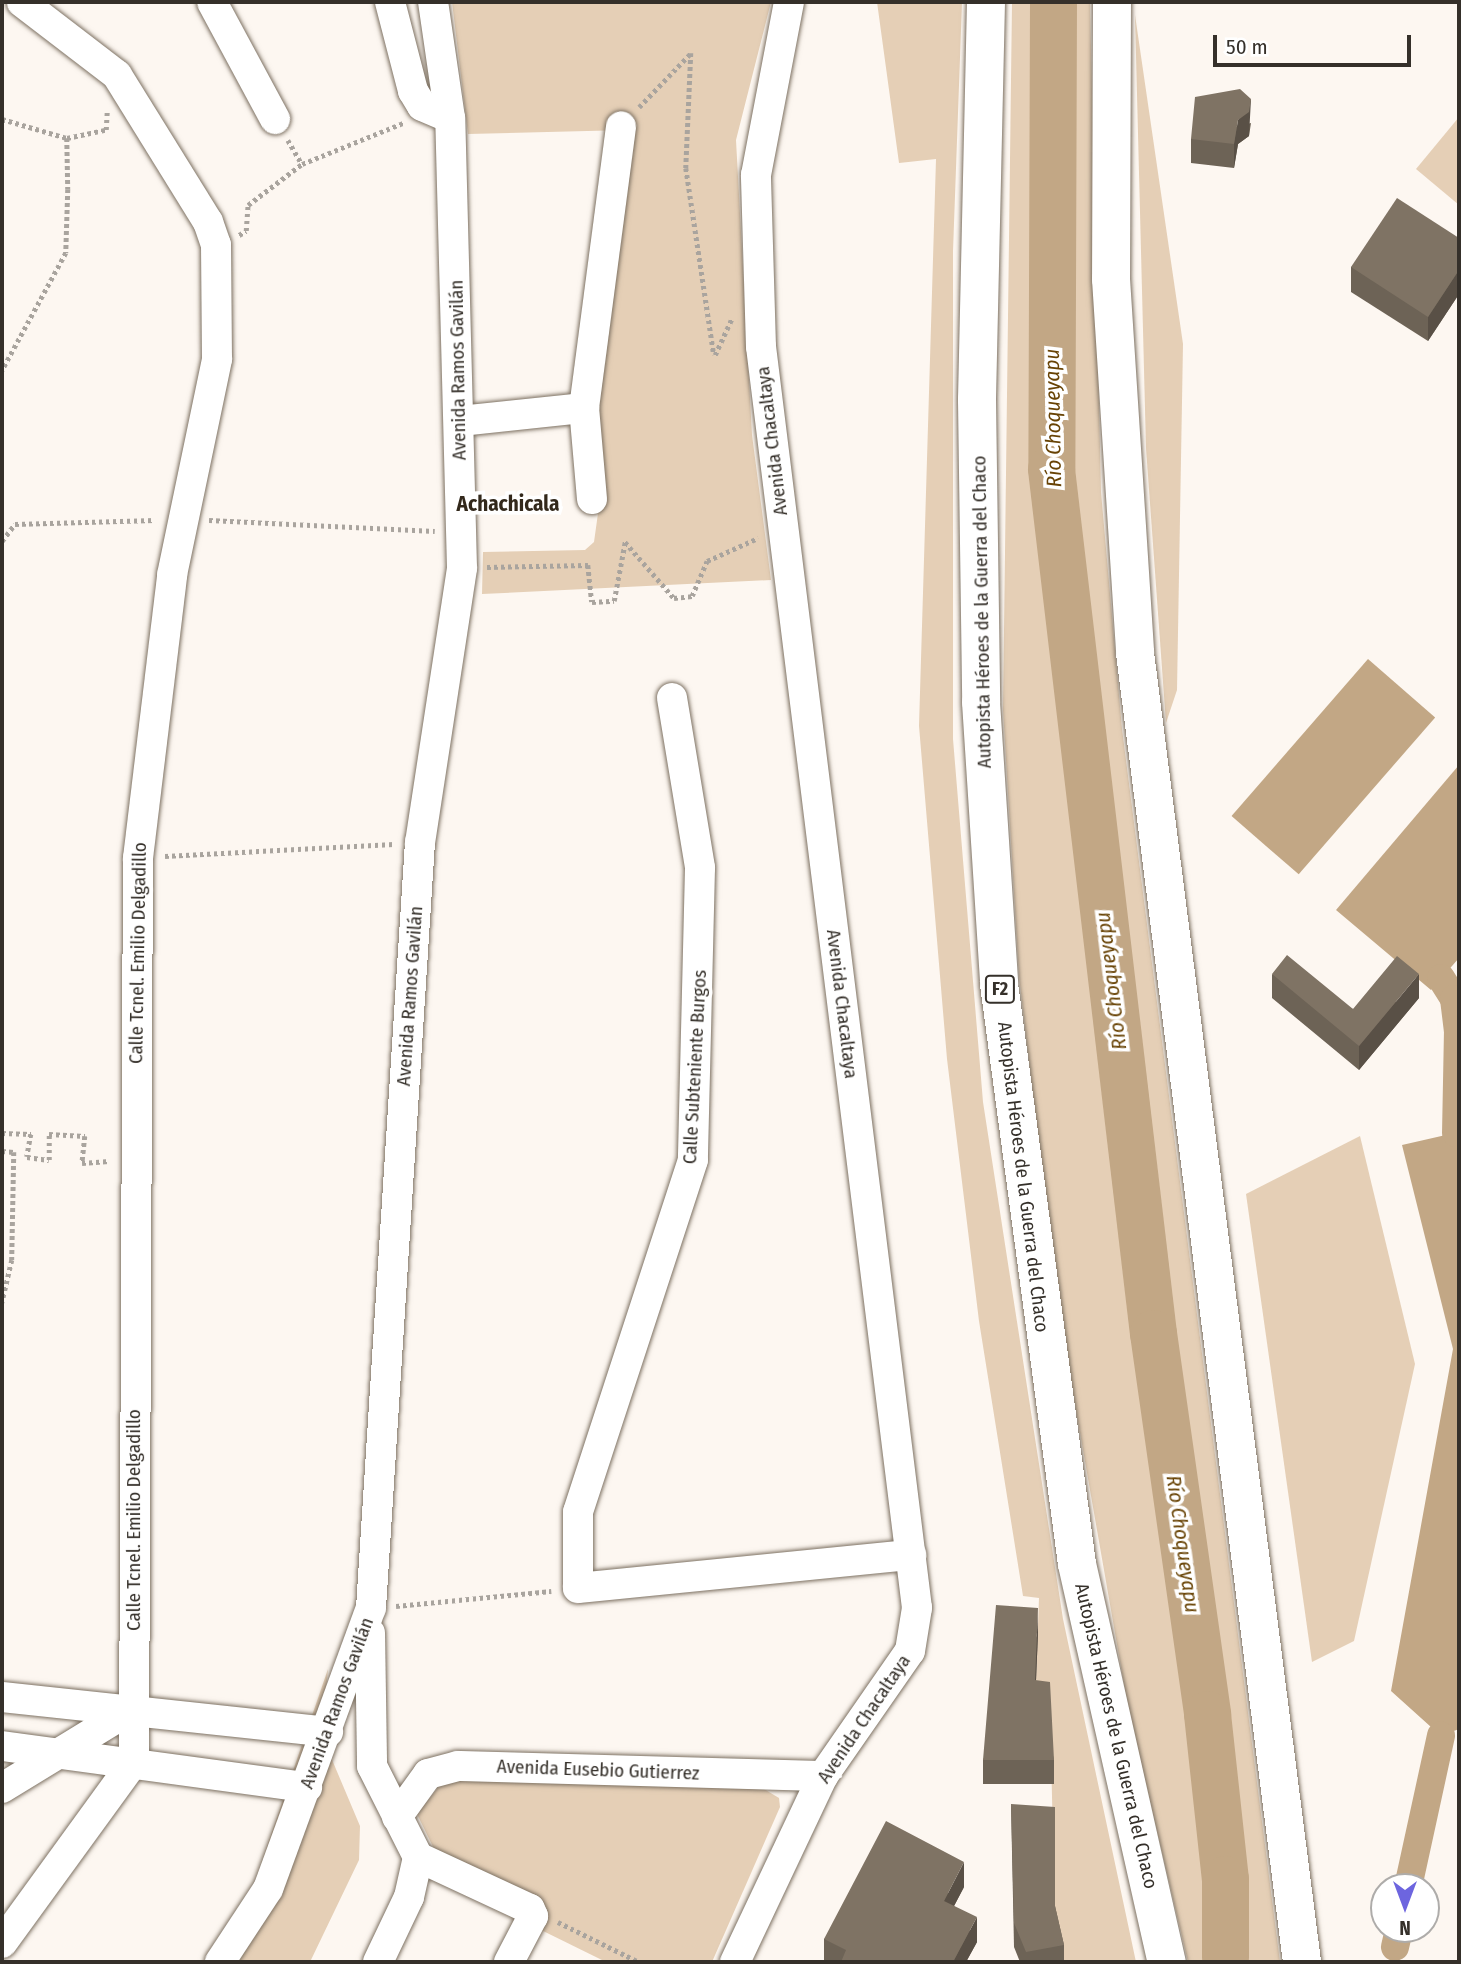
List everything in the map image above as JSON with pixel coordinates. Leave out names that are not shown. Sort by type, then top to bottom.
[{"type":"highway","name":"Autopista Héroes de la Guerra del Chaco","points":[[986,2],[976,400],[981,702],[999,984],[1076,1564],[1167,1962]]},
{"type":"highway","points":[[1112,2],[1111,279],[1135,653],[1302,1962]]},
{"type":"street","name":"Calle Tcnel. Emilio Delgadillo","points":[[22,2],[89,50],[138,101],[216,245],[217,359],[188,519],[172,575],[138,858],[134,1160],[134,1761]]},
{"type":"street","points":[[212,2],[275,119]]},
{"type":"street","points":[[390,2],[403,69],[422,106],[450,118]]},
{"type":"street","name":"Avenida Ramos Gavilán","points":[[220,1962],[268,1889],[328,1732],[371,1608],[420,843],[462,568],[450,118],[433,2]]},
{"type":"street","name":"Avenida Chacaltaya","points":[[735,1962],[823,1776],[910,1651],[917,1608],[782,529],[754,243],[756,174],[789,2]]},
{"type":"street","points":[[592,499],[584,408],[621,126]]},
{"type":"street","points":[[460,421],[584,408]]},
{"type":"street","name":"Calle Subteniente Burgos","points":[[578,1588],[578,1512],[693,1160],[700,869],[672,698]]},
{"type":"street","points":[[578,1588],[911,1555]]},
{"type":"street","points":[[371,1608],[369,1749],[397,1817],[418,1857],[533,1916],[509,1962]]},
{"type":"street","points":[[2,1696],[133,1708],[328,1732]]},
{"type":"street","points":[[2,1788],[52,1752],[133,1708]]},
{"type":"street","points":[[2,1746],[134,1761],[307,1787]]},
{"type":"street","points":[[2,1943],[134,1761]]},
{"type":"street","name":"Avenida Eusebio Gutierrez","points":[[397,1817],[428,1774],[458,1766],[823,1776]]},
{"type":"street","points":[[378,1962],[410,1897],[418,1857]]},
{"type":"path","points":[[621,126],[691,53],[686,167],[714,355]]},
{"type":"path","points":[[2,119],[67,138],[106,130],[107,106],[124,110],[138,101]]},
{"type":"path","points":[[216,245],[246,231],[248,205],[302,164],[400,127],[422,106]]},
{"type":"path","points":[[2,371],[66,253],[67,138]]},
{"type":"path","points":[[2,541],[15,524],[188,519],[460,532]]},
{"type":"path","points":[[462,568],[588,565],[592,602],[614,601],[625,542],[674,598],[692,596],[707,561],[782,529]]},
{"type":"path","points":[[138,858],[420,843]]},
{"type":"path","points":[[2,1133],[31,1134],[27,1157],[48,1160],[48,1134],[85,1136],[82,1163],[134,1160]]},
{"type":"path","points":[[2,1151],[13,1152],[13,1165],[12,1259],[2,1303]]},
{"type":"path","points":[[371,1608],[578,1588]]},
{"type":"path","points":[[533,1916],[549,1917],[639,1962]]},
{"type":"shaded area","points":[[452,2],[771,2],[736,140],[752,435],[771,580],[482,594],[483,552],[585,550],[594,542],[600,499],[593,411],[627,130],[468,134]]},
{"type":"shaded area","points":[[877,2],[962,2],[953,251],[953,739],[983,1102],[1063,1619],[1136,1962],[1063,1962],[1055,1931],[1050,1707],[1035,1704],[1039,1598],[1023,1596],[979,1321],[947,1059],[919,726],[936,159],[899,163]]},
{"type":"shaded area","points":[[1012,2],[1032,2],[1034,473],[1199,1800],[1212,1962],[1188,1962],[1129,1713],[1058,1307],[1019,976],[1003,710]]},
{"type":"shaded area","points":[[1070,2],[1090,2],[1101,492],[1122,729],[1280,1962],[1242,1962],[1241,1890],[1070,472]]},
{"type":"shaded area","points":[[1135,15],[1183,344],[1177,690],[1166,723],[1146,448]]},
{"type":"shaded area","points":[[1459,117],[1459,205],[1416,169]]},
{"type":"shaded area","points":[[1368,659],[1435,717],[1299,874],[1232,816]]},
{"type":"shaded area","points":[[1459,765],[1459,958],[1431,990],[1336,910]]},
{"type":"shaded area","points":[[1459,1132],[1459,1729],[1441,1736],[1391,1691],[1453,1349],[1402,1145]]},
{"type":"shaded area","points":[[1360,1136],[1415,1364],[1354,1641],[1312,1662],[1246,1194]]},
{"type":"shaded area","points":[[328,1669],[322,1736],[360,1826],[359,1860],[310,1962],[205,1962],[252,1890]]},
{"type":"shaded area","points":[[444,1780],[764,1789],[779,1798],[780,1807],[712,1962],[606,1962],[537,1928],[435,1851],[417,1814]]},
{"type":"building","points":[[1240,89],[1251,99],[1249,112],[1238,120],[1234,144],[1191,139],[1195,97]]},
{"type":"building","points":[[1397,198],[1459,238],[1459,270],[1428,317],[1351,267]]},
{"type":"building","points":[[1287,955],[1353,1009],[1397,956],[1419,974],[1359,1046],[1272,974]]},
{"type":"building","points":[[996,1605],[1038,1608],[1035,1680],[1050,1682],[1054,1760],[983,1760]]},
{"type":"building","points":[[1011,1804],[1055,1807],[1055,1906],[1064,1945],[1026,1952],[1014,1923]]},
{"type":"building","points":[[886,1821],[964,1862],[944,1901],[977,1917],[953,1962],[841,1962],[846,1950],[824,1939]]},
{"type":"waterway","name":"Río Choqueyapu","points":[[1053,2],[1051,469],[1153,1333],[1207,1714],[1225,1879],[1225,1957]]},
{"type":"waterway","points":[[1441,978],[1454,999],[1458,1030],[1456,1133]]},
{"type":"waterway","points":[[1411,1873],[1441,1736]]},
{"type":"waterway","points":[[1395,1947],[1396,1943]]},
{"type":"district","name":"Achachicala","points":[[508,504]]}]
